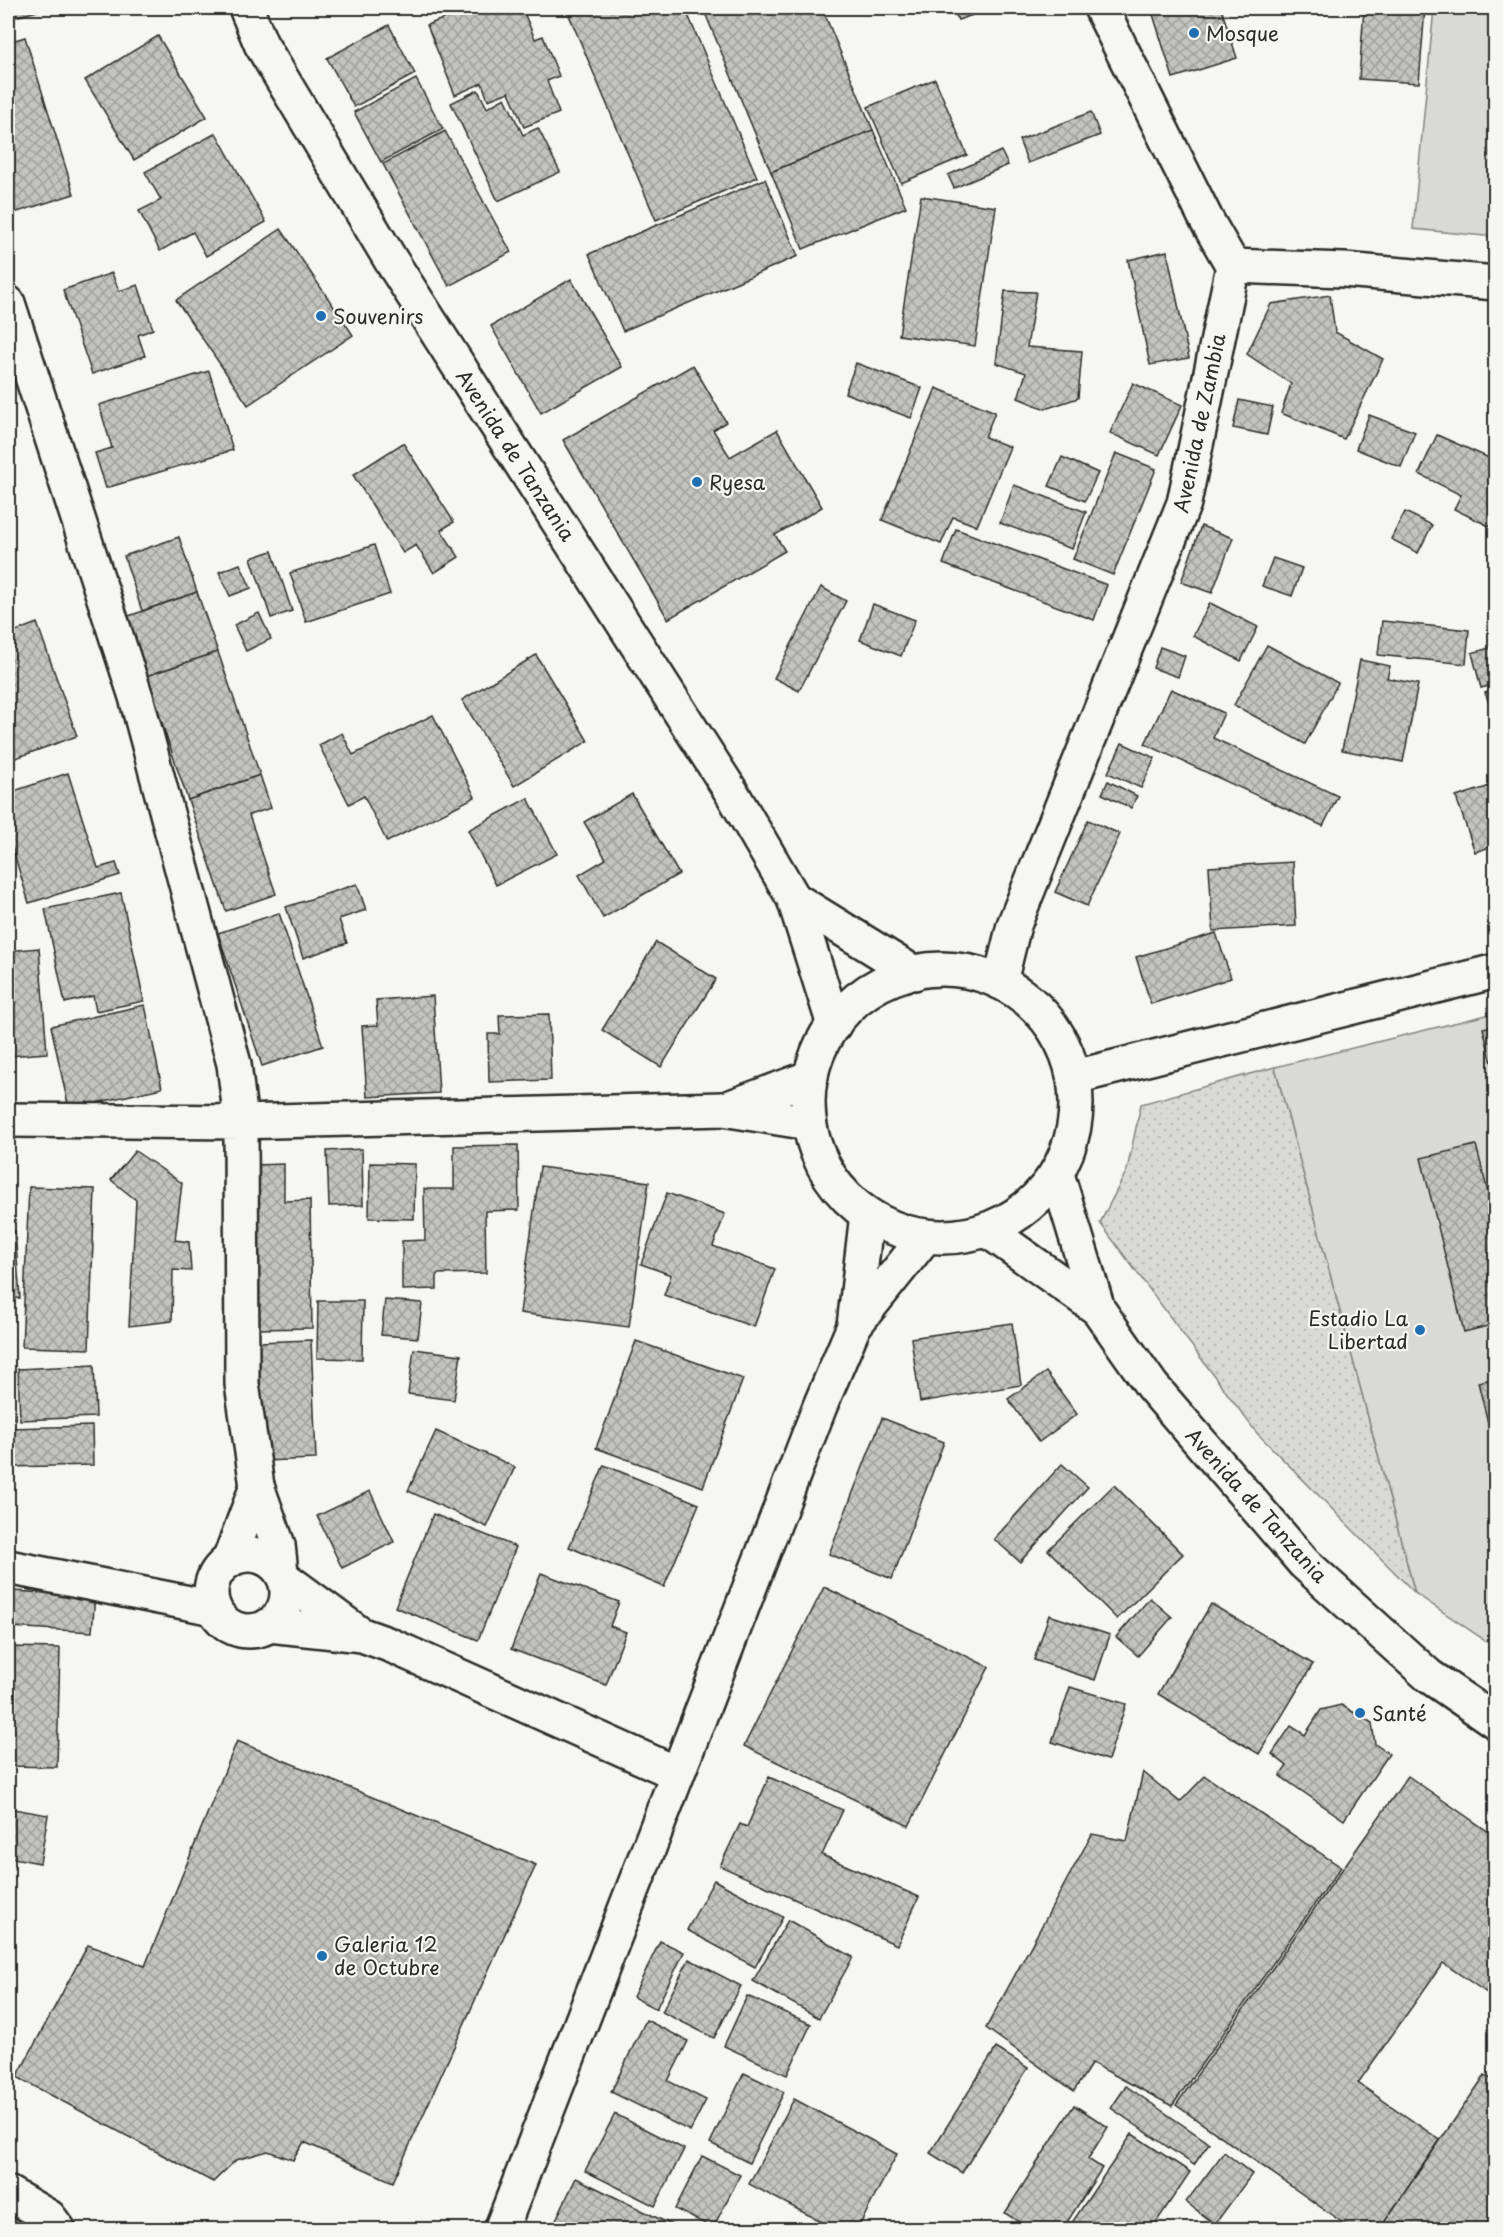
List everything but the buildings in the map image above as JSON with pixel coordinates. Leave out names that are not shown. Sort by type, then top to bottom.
[{"type":"street","name":"Avenida de Tanzania","points":[[246,8],[261,44],[392,262],[732,793],[794,899],[834,1025]]},
{"type":"street","points":[[1101,8],[1206,219],[1233,266],[1344,270],[1496,283]]},
{"type":"street","name":"Avenida de Zambia","points":[[1000,982],[1014,926],[1184,503],[1233,266]]},
{"type":"street","points":[[8,303],[136,696],[234,1064],[241,1122],[242,1384],[257,1486],[278,1545],[286,1599],[277,1618],[269,1625]]},
{"type":"street","name":"Avenida de Tanzania","points":[[794,899],[914,973]]},
{"type":"street","points":[[943,970],[972,973],[1000,982],[1035,1005],[1060,1038],[1075,1077],[1077,1110],[1071,1143],[1057,1174],[1027,1208],[987,1230],[957,1237],[926,1236],[895,1229],[867,1214],[845,1196],[828,1175],[816,1149],[809,1123],[811,1077],[819,1050],[834,1025],[856,1001],[884,984],[914,973],[943,970]]},
{"type":"street","points":[[1075,1077],[1496,970]]},
{"type":"street","points":[[723,1110],[811,1077]]},
{"type":"street","points":[[8,1120],[241,1122],[723,1110],[809,1123]]},
{"type":"street","name":"Avenida de Tanzania","points":[[1057,1174],[1098,1309],[1152,1386],[1304,1563],[1429,1677],[1496,1722]]},
{"type":"street","points":[[854,1326],[867,1214]]},
{"type":"street","name":"Avenida de Tanzania","points":[[987,1230],[1098,1309]]},
{"type":"street","points":[[501,2229],[676,1773],[820,1406],[854,1326],[926,1236]]},
{"type":"street","points":[[229,1561],[257,1486]]},
{"type":"street","points":[[362,1635],[263,1557],[240,1556],[229,1561],[220,1568],[211,1587],[214,1608],[220,1618],[238,1629],[248,1631],[269,1625],[362,1635],[390,1645],[676,1773]]},
{"type":"street","points":[[8,1567],[214,1608]]},
{"type":"street","points":[[8,2193],[49,2217],[59,2229]]},
{"type":"shaded area","points":[[1434,8],[1495,8],[1495,237],[1413,229]]},
{"type":"shaded area","name":"Estadio La Libertad","points":[[1495,1013],[1495,1647],[1415,1593],[1275,1067]]},
{"type":"shaded area","points":[[1275,1067],[1415,1593],[1256,1432],[1100,1223],[1127,1170],[1141,1104]]},
{"type":"place","name":"Mosque","points":[[1194,33]]},
{"type":"place","name":"Souvenirs","points":[[321,316]]},
{"type":"place","name":"Ryesa","points":[[697,482]]},
{"type":"place","name":"Estadio La Libertad","points":[[1420,1330]]},
{"type":"place","name":"Santé","points":[[1360,1713]]},
{"type":"place","name":"Galeria 12 de Octubre","points":[[322,1956]]}]
